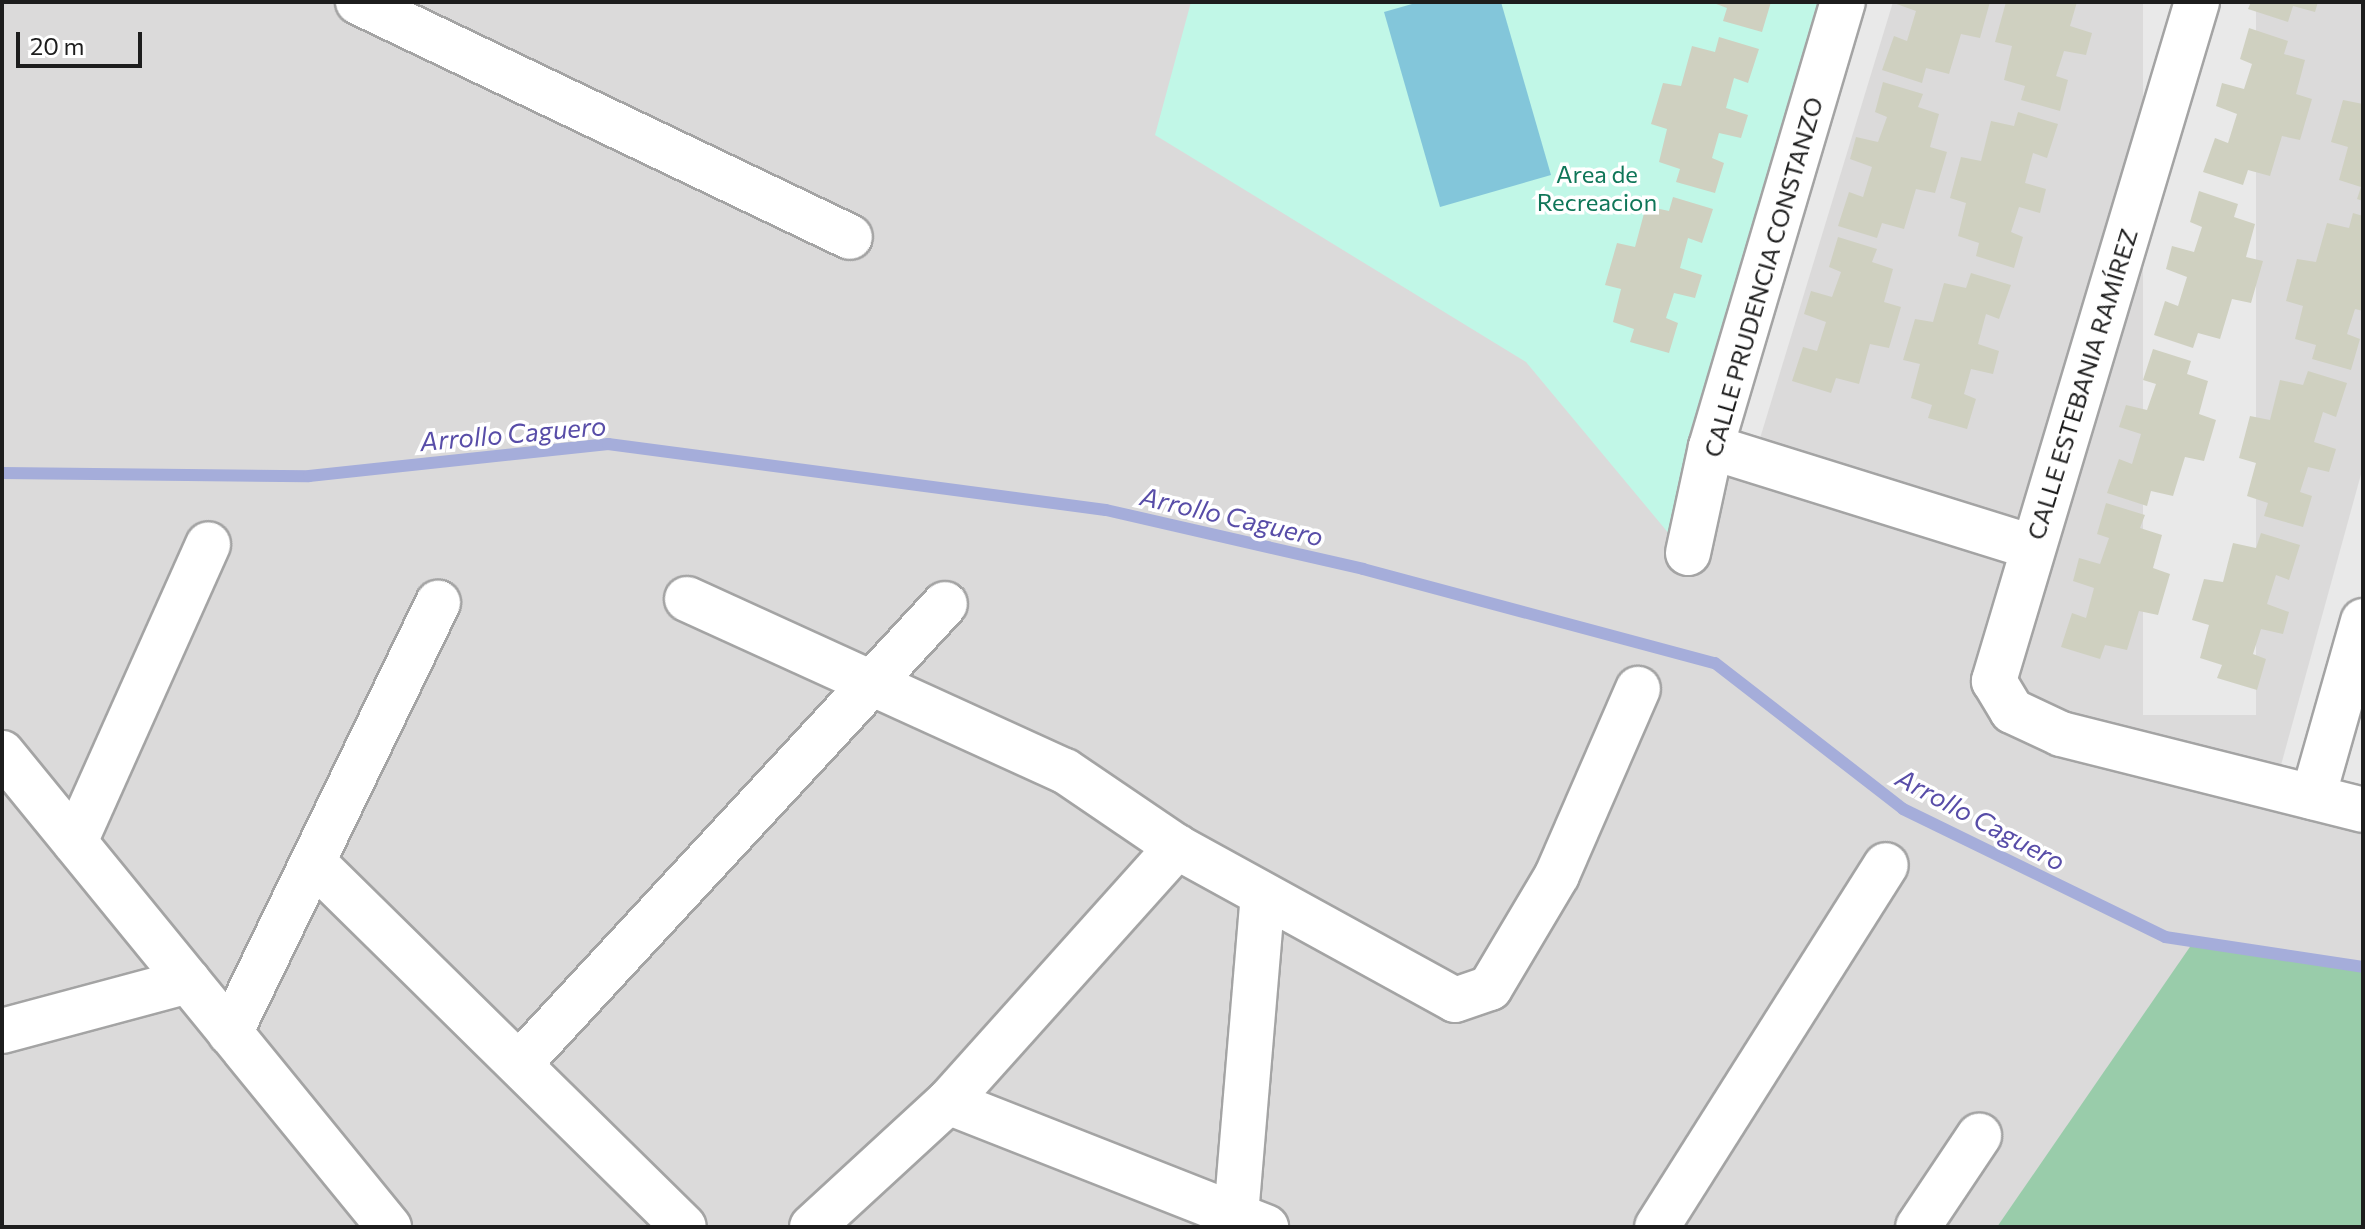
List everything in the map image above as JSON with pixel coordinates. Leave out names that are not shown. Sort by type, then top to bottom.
[{"type":"street","points":[[358,2],[850,237]]},
{"type":"street","name":"CALLE PRUDENCIA CONSTANZO","points":[[1688,553],[1711,447],[1843,2]]},
{"type":"street","name":"CALLE ESTEBANIA RAMÍREZ","points":[[2197,2],[1994,681],[2012,711],[2061,734],[2363,810]]},
{"type":"street","points":[[1711,447],[2032,547]]},
{"type":"street","points":[[75,842],[208,544]]},
{"type":"street","points":[[687,599],[1065,771],[1177,847],[1455,1000],[1490,988],[1557,875],[1638,689]]},
{"type":"street","points":[[230,1033],[438,603]]},
{"type":"street","points":[[521,1062],[945,604]]},
{"type":"street","points":[[2313,797],[2363,621]]},
{"type":"street","points":[[2,753],[389,1227]]},
{"type":"street","points":[[812,1227],[948,1102],[1177,847]]},
{"type":"street","points":[[313,862],[521,1062],[684,1227]]},
{"type":"street","points":[[1657,1227],[1886,865]]},
{"type":"street","points":[[948,1102],[1246,1223],[1263,895]]},
{"type":"street","points":[[2,1031],[188,981]]},
{"type":"street","points":[[1918,1227],[1979,1136]]},
{"type":"shaded area","points":[[2,2],[2363,2],[2363,1227],[2,1227]]},
{"type":"shaded area","points":[[1419,2],[1501,2],[1551,175],[1440,207],[1384,12]]},
{"type":"shaded area","points":[[1843,2],[1893,2],[1754,458],[1713,448]]},
{"type":"shaded area","points":[[2143,2],[2256,2],[2256,715],[2143,715]]},
{"type":"shaded area","points":[[2363,467],[2363,810],[2275,787]]},
{"type":"green space","name":"Area de Recreacion","points":[[1191,2],[1843,2],[1685,553],[1526,362],[1155,135]]},
{"type":"green space","points":[[2194,941],[2363,967],[2363,1227],[1997,1227]]},
{"type":"building","points":[[1711,2],[1771,2],[1762,32],[1723,21],[1727,8]]},
{"type":"building","points":[[1891,2],[1990,2],[1980,38],[1961,34],[1949,74],[1926,68],[1922,83],[1882,70],[1894,36],[1907,41],[1916,11]]},
{"type":"building","points":[[2006,2],[2077,2],[2070,26],[2092,33],[2086,55],[2064,51],[2056,76],[2068,80],[2060,111],[2021,100],[2025,86],[2004,80],[2012,46],[1995,42]]},
{"type":"building","points":[[2251,2],[2318,2],[2315,12],[2293,6],[2288,22],[2248,9]]},
{"type":"building","points":[[2249,28],[2288,41],[2284,54],[2305,60],[2296,94],[2312,99],[2300,140],[2282,136],[2270,176],[2248,170],[2243,185],[2203,172],[2215,138],[2228,143],[2237,114],[2216,106],[2222,83],[2244,89],[2252,64],[2240,59]]},
{"type":"building","points":[[1719,37],[1759,49],[1748,83],[1734,78],[1726,108],[1748,115],[1741,138],[1719,133],[1712,158],[1724,163],[1715,193],[1676,182],[1680,169],[1659,162],[1667,129],[1651,124],[1663,83],[1681,86],[1692,46],[1715,52]]},
{"type":"building","points":[[1883,82],[1923,94],[1918,107],[1939,114],[1930,147],[1947,152],[1935,193],[1916,189],[1904,229],[1882,223],[1877,238],[1838,226],[1849,192],[1863,197],[1872,167],[1850,159],[1856,137],[1878,142],[1887,117],[1875,112]]},
{"type":"building","points":[[2343,100],[2363,104],[2363,201],[2357,199],[2361,187],[2339,180],[2348,147],[2331,142]]},
{"type":"building","points":[[2018,112],[2058,124],[2047,158],[2033,153],[2025,183],[2046,189],[2040,213],[2019,207],[2011,232],[2023,237],[2014,268],[1976,256],[1979,243],[1958,236],[1966,203],[1950,198],[1961,157],[1981,161],[1991,121],[2014,126]]},
{"type":"building","points":[[2199,191],[2238,204],[2234,217],[2255,224],[2246,257],[2263,261],[2251,303],[2232,299],[2220,339],[2198,333],[2193,348],[2154,335],[2165,301],[2178,306],[2187,277],[2166,269],[2172,246],[2194,252],[2202,227],[2190,222]]},
{"type":"building","points":[[1673,197],[1713,209],[1702,243],[1688,238],[1680,268],[1702,275],[1695,298],[1674,293],[1666,318],[1678,323],[1669,353],[1630,342],[1634,329],[1613,322],[1621,289],[1605,285],[1617,243],[1635,247],[1646,206],[1669,211]]},
{"type":"building","points":[[2353,213],[2363,216],[2363,311],[2355,309],[2347,334],[2360,339],[2351,370],[2312,359],[2316,345],[2295,339],[2303,306],[2286,301],[2297,259],[2316,262],[2327,223],[2349,228]]},
{"type":"building","points":[[1838,237],[1877,249],[1872,262],[1893,269],[1884,302],[1901,307],[1889,348],[1870,344],[1859,384],[1836,378],[1831,393],[1792,381],[1803,347],[1817,351],[1826,322],[1804,314],[1811,291],[1832,297],[1841,272],[1829,267]]},
{"type":"building","points":[[1971,273],[2011,285],[1999,319],[1986,314],[1978,344],[1999,351],[1993,374],[1971,369],[1964,394],[1976,399],[1967,429],[1928,418],[1932,405],[1911,398],[1920,364],[1903,360],[1915,319],[1933,322],[1944,283],[1966,288]]},
{"type":"building","points":[[2153,349],[2191,361],[2187,374],[2208,381],[2199,414],[2216,420],[2204,461],[2185,457],[2173,496],[2151,491],[2147,506],[2107,493],[2119,459],[2132,464],[2141,434],[2119,427],[2126,405],[2147,410],[2156,384],[2143,380]]},
{"type":"building","points":[[2308,371],[2347,383],[2336,417],[2323,412],[2314,442],[2336,449],[2329,472],[2308,467],[2300,492],[2312,496],[2303,527],[2264,516],[2268,503],[2247,496],[2256,463],[2239,458],[2250,416],[2270,420],[2280,380],[2303,385]]},
{"type":"building","points":[[2106,503],[2145,515],[2140,528],[2162,535],[2153,568],[2170,574],[2158,615],[2139,611],[2127,650],[2105,645],[2100,659],[2061,647],[2072,613],[2086,618],[2094,588],[2073,581],[2079,558],[2100,564],[2109,538],[2097,534]]},
{"type":"building","points":[[2261,533],[2300,545],[2289,580],[2276,575],[2267,604],[2289,612],[2283,634],[2261,629],[2253,654],[2266,659],[2257,690],[2217,678],[2222,665],[2200,658],[2209,625],[2192,620],[2204,579],[2223,582],[2233,543],[2256,548]]},
{"type":"waterway","name":"Arrollo Caguero","points":[[2,473],[309,476],[608,444],[1106,510],[1363,569],[1715,663],[1903,809],[2165,937],[2363,967]]}]
